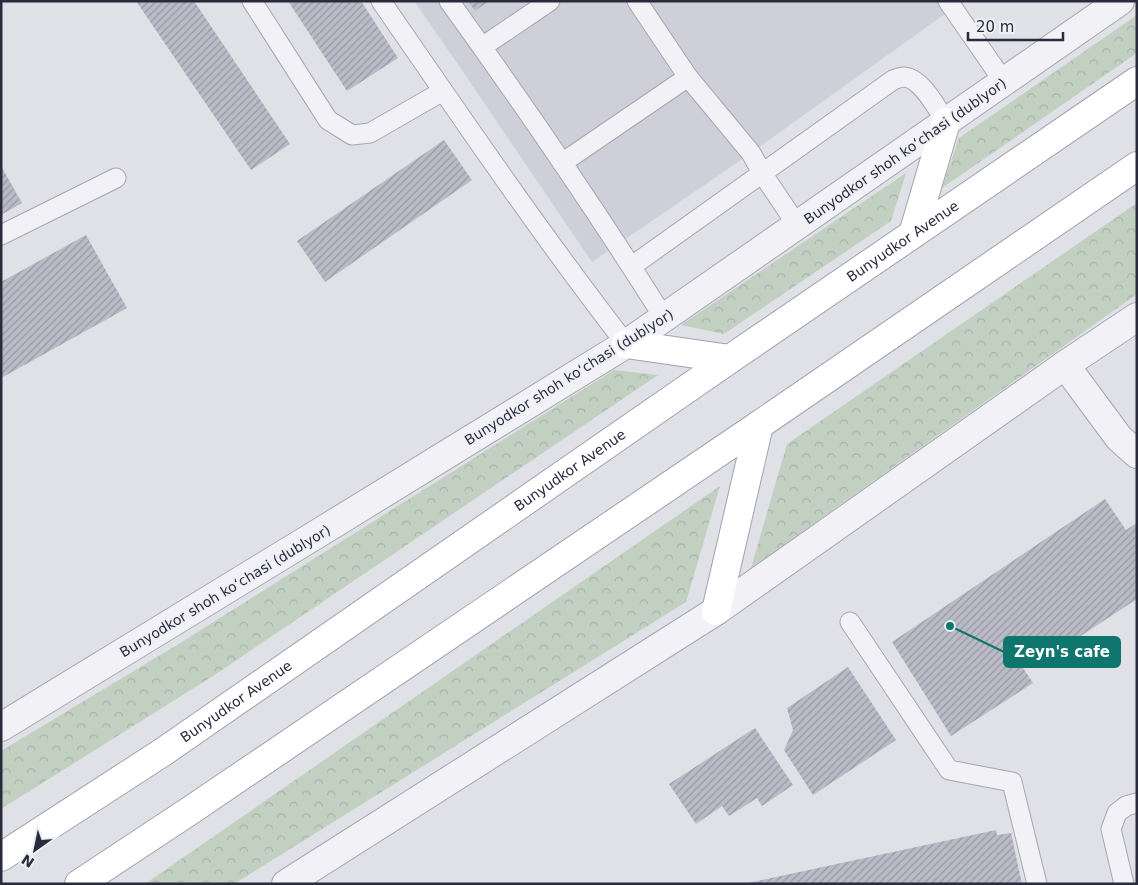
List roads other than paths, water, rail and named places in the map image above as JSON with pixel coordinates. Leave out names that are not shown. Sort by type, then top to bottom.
[{"type":"main road","name":"Bunyudkor Avenue","points":[[1,857],[163,752],[1137,80]]},
{"type":"main road","points":[[913,234],[946,122]]},
{"type":"main road","points":[[79,884],[760,425],[1137,166]]},
{"type":"main road","points":[[626,344],[730,359]]},
{"type":"main road","points":[[716,611],[760,425]]},
{"type":"street","name":"Bunyodkor shoh koʻchasi (dublyor)","points":[[1,727],[626,344],[1120,1]]},
{"type":"street","points":[[286,884],[716,611],[1065,365],[1137,317]]},
{"type":"street","points":[[1065,365],[1119,438],[1137,454]]},
{"type":"lane","points":[[252,1],[328,120],[352,135],[370,133],[443,92]]},
{"type":"lane","points":[[381,1],[443,92],[581,286],[626,344]]},
{"type":"lane","points":[[449,1],[632,266],[664,318]]},
{"type":"lane","points":[[482,47],[550,1]]},
{"type":"lane","points":[[637,1],[688,77],[751,153],[797,225]]},
{"type":"lane","points":[[948,1],[1004,82]]},
{"type":"lane","points":[[562,163],[688,77]]},
{"type":"lane","points":[[632,266],[885,86],[899,78],[910,78],[926,91],[946,122]]},
{"type":"lane","points":[[1,235],[116,178]]},
{"type":"lane","points":[[850,622],[949,770],[1012,782],[1037,884]]},
{"type":"lane","points":[[1124,884],[1111,829],[1117,813],[1126,806],[1137,803]]},
{"type":"place","name":"Zeyn's cafe","points":[[950,626]]}]
